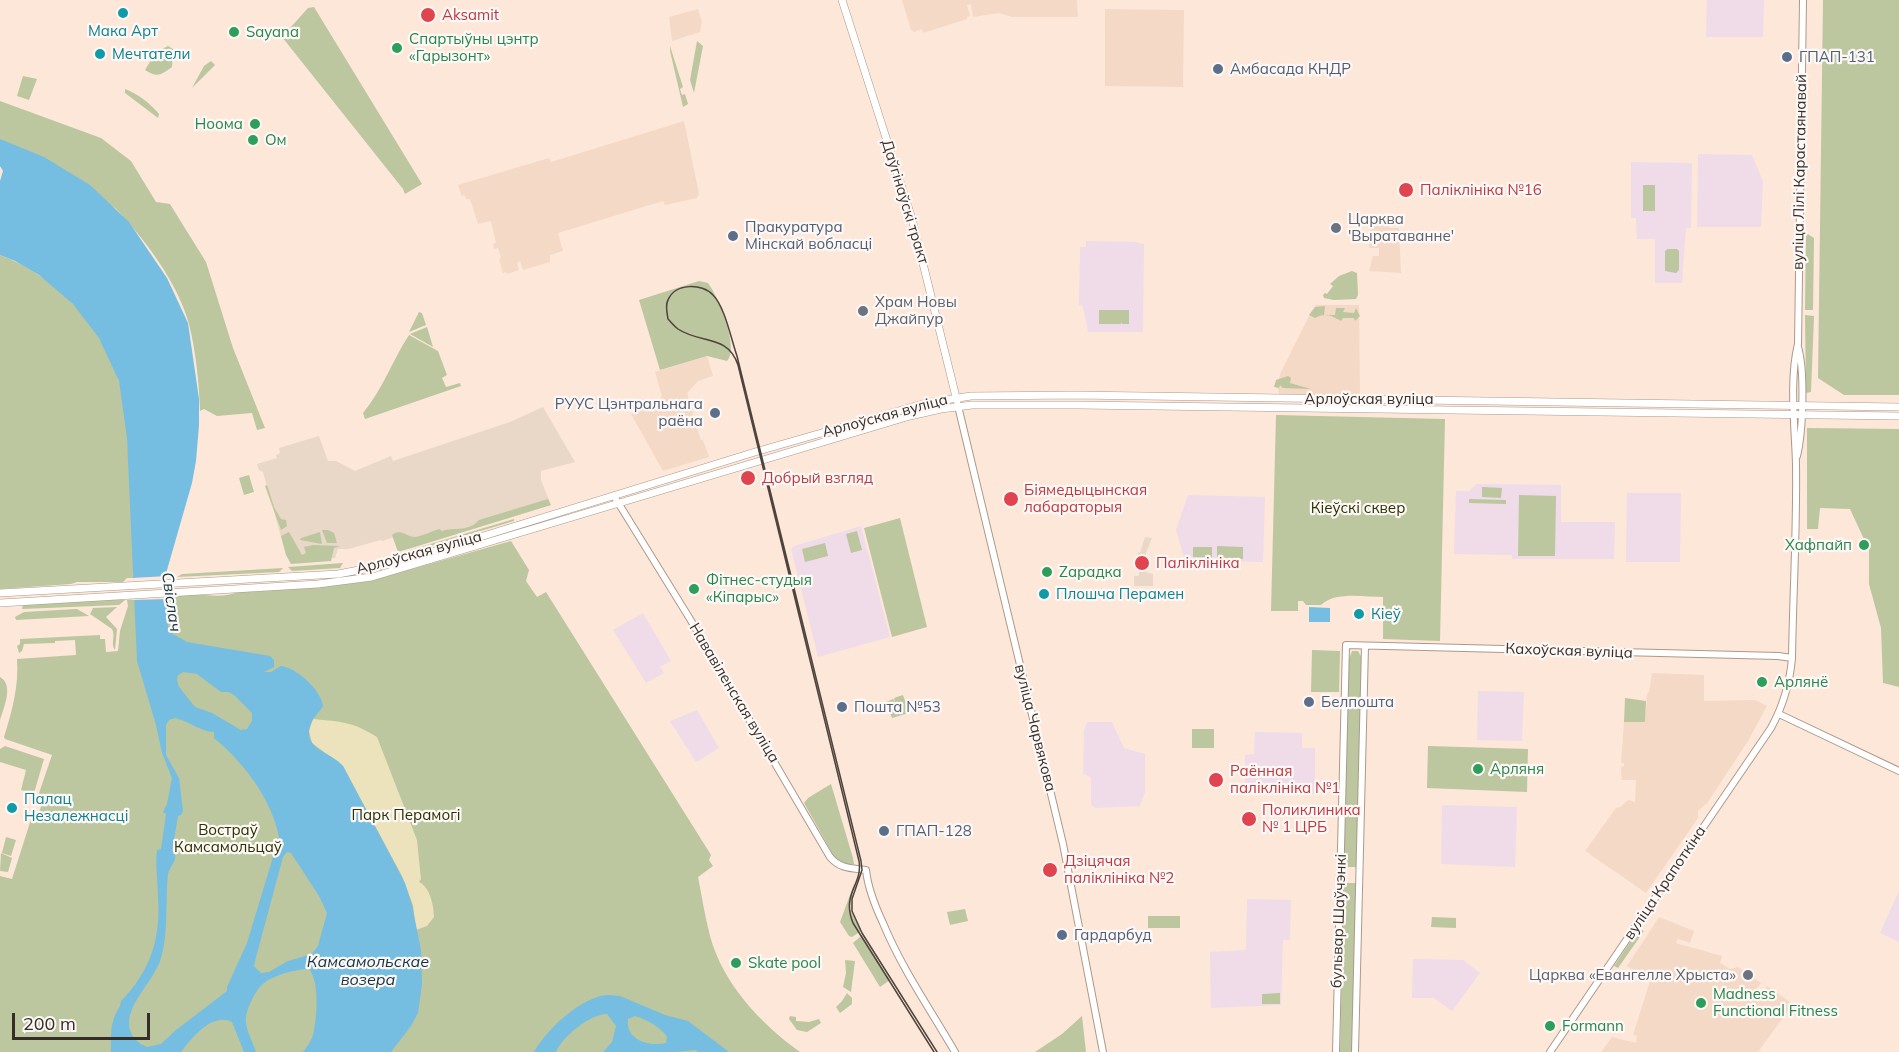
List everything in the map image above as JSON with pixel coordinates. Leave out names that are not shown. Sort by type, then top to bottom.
[{"type":"main road","name":"Даўгінаўскі тракт","points":[[842,0],[912,219],[958,406]]},
{"type":"main road","name":"вуліца Лілі Карастаянавай","points":[[1779,714],[1788,684],[1792,658],[1798,406],[1795,357],[1798,344],[1803,0]]},
{"type":"main road","name":"Арлоўская вуліца","points":[[0,592],[357,572],[396,563],[723,462],[926,403],[956,397],[1017,394],[1899,407]]},
{"type":"main road","name":"Арлоўская вуліца","points":[[0,603],[342,582],[372,578],[910,416],[958,406],[1079,405],[1899,416]]},
{"type":"main road","name":"вуліца Чарвякова","points":[[958,406],[1063,844],[1103,1052]]},
{"type":"main road","points":[[723,462],[728,466],[725,471]]},
{"type":"main road","name":"Нававіленская вуліца","points":[[614,496],[690,619],[830,857],[839,866],[862,870],[873,902],[901,963],[955,1052]]},
{"type":"main road","points":[[295,585],[293,582],[299,577]]},
{"type":"main road","name":"Кахоўская вуліца","points":[[1346,645],[1792,658]]},
{"type":"main road","name":"бульвар Шаўчэнкі","points":[[1336,1052],[1346,645]]},
{"type":"main road","name":"бульвар Шаўчэнкі","points":[[1355,1052],[1365,646]]},
{"type":"main road","points":[[1779,714],[1899,771]]},
{"type":"main road","name":"вуліца Крапоткіна","points":[[1550,1052],[1779,714]]},
{"type":"shaded area","points":[[902,0],[1077,0],[1078,17],[1012,17],[999,13],[973,17],[971,4],[967,5],[970,16],[967,19],[923,33],[922,29],[914,32],[911,30]]},
{"type":"shaded area","points":[[1707,0],[1764,0],[1763,37],[1706,37]]},
{"type":"shaded area","points":[[698,9],[702,22],[700,32],[672,41],[669,17]]},
{"type":"shaded area","points":[[1105,9],[1184,10],[1183,87],[1105,86]]},
{"type":"shaded area","points":[[684,121],[699,194],[697,198],[665,205],[663,201],[558,233],[563,251],[550,255],[550,262],[523,270],[520,261],[517,263],[519,270],[503,273],[498,248],[494,249],[493,244],[496,243],[491,221],[478,224],[470,199],[466,199],[465,195],[462,196],[458,185],[549,158],[551,162]]},
{"type":"shaded area","points":[[1698,154],[1752,155],[1763,181],[1761,227],[1697,227]]},
{"type":"shaded area","points":[[1631,162],[1692,163],[1691,228],[1686,228],[1682,283],[1655,283],[1655,239],[1637,239],[1636,218],[1631,218]]},
{"type":"shaded area","points":[[1370,225],[1390,225],[1390,228],[1399,228],[1401,273],[1369,271],[1373,256],[1379,256],[1379,248],[1369,248]]},
{"type":"shaded area","points":[[1086,241],[1144,244],[1143,332],[1088,332],[1083,306],[1079,305],[1080,247],[1086,247]]},
{"type":"shaded area","points":[[1316,305],[1359,305],[1360,395],[1279,394],[1277,384],[1281,372]]},
{"type":"shaded area","points":[[707,356],[713,376],[698,381],[687,393],[701,440],[703,440],[709,457],[663,471],[631,414],[656,404],[662,396],[655,372]]},
{"type":"shaded area","points":[[543,407],[575,462],[541,471],[541,480],[551,505],[408,549],[396,536],[348,549],[338,549],[335,558],[294,560],[286,555],[263,472],[259,470],[257,464],[277,458],[276,455],[280,453],[279,448],[319,436],[328,461],[336,461],[355,471],[391,456],[393,461],[510,422]]},
{"type":"shaded area","points":[[1477,484],[1561,485],[1561,522],[1615,522],[1614,559],[1512,559],[1512,555],[1454,554],[1456,491],[1469,491]]},
{"type":"shaded area","points":[[1627,493],[1681,493],[1680,562],[1626,562]]},
{"type":"shaded area","points":[[1188,495],[1265,497],[1263,562],[1185,560],[1176,530]]},
{"type":"shaded area","points":[[861,526],[890,637],[818,657],[791,549],[794,546]]},
{"type":"shaded area","name":"Паліклініка","points":[[1145,537],[1152,538],[1146,553],[1145,568],[1146,572],[1153,574],[1153,586],[1134,586],[1134,576],[1139,576],[1138,552],[1140,553]]},
{"type":"shaded area","points":[[643,613],[671,661],[660,667],[664,673],[646,683],[613,630]]},
{"type":"shaded area","points":[[1652,673],[1704,675],[1704,701],[1755,700],[1767,706],[1748,741],[1708,802],[1698,811],[1698,818],[1646,893],[1585,851],[1616,808],[1628,800],[1635,802],[1636,780],[1622,780],[1624,722],[1645,722],[1647,694]]},
{"type":"shaded area","points":[[1478,691],[1524,692],[1522,741],[1477,740]]},
{"type":"shaded area","points":[[697,710],[719,748],[696,762],[670,721]]},
{"type":"shaded area","points":[[1087,722],[1112,722],[1124,748],[1145,754],[1145,792],[1140,806],[1095,808],[1091,805],[1091,777],[1083,774],[1084,731]]},
{"type":"shaded area","points":[[1255,732],[1302,733],[1302,748],[1315,748],[1315,794],[1245,793],[1245,755],[1254,754]]},
{"type":"shaded area","points":[[1442,805],[1517,807],[1515,867],[1441,864]]},
{"type":"shaded area","points":[[1899,891],[1899,942],[1880,933]]},
{"type":"shaded area","points":[[1247,899],[1291,900],[1290,940],[1283,940],[1281,1005],[1211,1008],[1210,952],[1246,950]]},
{"type":"shaded area","points":[[1659,917],[1694,931],[1690,943],[1678,939],[1676,943],[1722,956],[1720,963],[1730,969],[1738,967],[1761,983],[1756,990],[1760,993],[1762,994],[1767,986],[1793,1004],[1758,1052],[1601,1052],[1612,1037],[1636,1043],[1637,1036],[1633,1035],[1650,981],[1627,966]]},
{"type":"shaded area","points":[[1413,959],[1463,960],[1480,973],[1452,1011],[1434,998],[1412,998]]},
{"type":"green space","points":[[1823,0],[1899,0],[1899,395],[1844,395],[1818,378]]},
{"type":"green space","points":[[314,7],[422,184],[405,194],[282,37],[308,8]]},
{"type":"green space","points":[[697,41],[703,46],[694,93],[690,80]]},
{"type":"green space","points":[[168,46],[173,49],[172,67],[159,74],[145,70],[156,52]]},
{"type":"green space","points":[[670,46],[683,87],[680,89],[682,95],[685,94],[688,104],[683,107],[670,51]]},
{"type":"green space","points":[[211,61],[215,65],[192,88],[204,66]]},
{"type":"green space","points":[[23,76],[37,79],[29,100],[17,96]]},
{"type":"green space","points":[[125,89],[148,103],[159,114],[158,118],[125,93]]},
{"type":"green space","points":[[0,101],[101,138],[131,161],[156,202],[170,204],[206,262],[233,348],[265,428],[257,430],[252,413],[217,416],[204,409],[200,411],[197,367],[189,324],[177,293],[159,262],[115,208],[0,140]]},
{"type":"green space","points":[[1643,185],[1655,185],[1655,211],[1643,211]]},
{"type":"green space","points":[[1806,233],[1814,238],[1813,310],[1805,310]]},
{"type":"green space","points":[[1668,249],[1679,251],[1679,270],[1676,273],[1665,271],[1665,251]]},
{"type":"green space","points":[[0,255],[39,276],[74,304],[101,340],[111,360],[122,391],[125,411],[135,578],[127,578],[123,582],[77,582],[0,589]]},
{"type":"green space","points":[[1352,271],[1357,273],[1358,295],[1356,299],[1324,298],[1323,295],[1327,294],[1333,286],[1330,284],[1339,276]]},
{"type":"green space","points":[[699,281],[708,283],[722,310],[729,334],[730,355],[727,361],[707,356],[660,370],[639,300]]},
{"type":"green space","points":[[1325,306],[1325,315],[1315,318],[1309,315],[1315,307]]},
{"type":"green space","points":[[1336,308],[1345,308],[1343,312],[1354,313],[1356,308],[1360,316],[1355,321],[1354,318],[1343,318],[1341,321],[1325,315],[1335,315]]},
{"type":"green space","points":[[1099,310],[1129,310],[1129,324],[1122,324],[1122,322],[1121,324],[1099,324]]},
{"type":"green space","points":[[419,312],[422,313],[426,325],[409,332]]},
{"type":"green space","points":[[1805,315],[1814,316],[1811,392],[1806,393]]},
{"type":"green space","points":[[427,327],[433,347],[410,334]]},
{"type":"green space","points":[[409,335],[438,351],[447,375],[442,378],[446,387],[460,383],[461,386],[365,419],[363,413]]},
{"type":"green space","points":[[1288,376],[1291,378],[1290,383],[1311,389],[1283,388],[1280,385],[1279,388],[1274,387],[1276,380]]},
{"type":"green space","name":"Кіеўскі сквер","points":[[1276,415],[1445,419],[1440,641],[1383,639],[1383,597],[1342,596],[1321,605],[1306,605],[1303,601],[1298,601],[1298,611],[1271,611]]},
{"type":"green space","points":[[1807,428],[1899,429],[1899,687],[1883,683],[1881,628],[1869,584],[1869,550],[1850,509],[1820,508],[1818,529],[1807,529]]},
{"type":"green space","points":[[249,475],[254,492],[244,495],[239,478]]},
{"type":"green space","points":[[267,485],[274,507],[281,519],[286,520],[287,526],[281,530],[265,486]]},
{"type":"green space","points":[[1482,487],[1502,488],[1501,498],[1482,497]]},
{"type":"green space","points":[[1519,495],[1556,496],[1555,556],[1518,556]]},
{"type":"green space","points":[[548,499],[551,505],[398,552],[392,535],[401,533],[415,537],[439,529],[442,531],[466,528],[479,520]]},
{"type":"green space","points":[[1469,499],[1506,500],[1506,504],[1469,503]]},
{"type":"green space","points":[[900,518],[927,627],[892,637],[864,528]]},
{"type":"green space","points":[[514,519],[514,521],[397,554]]},
{"type":"green space","points":[[322,530],[334,533],[337,543],[327,543]]},
{"type":"green space","points":[[857,531],[862,550],[851,553],[846,534]]},
{"type":"green space","points":[[289,532],[302,555],[306,553],[304,547],[340,546],[334,548],[331,561],[291,564],[281,536]]},
{"type":"green space","points":[[320,532],[322,544],[300,540],[301,538]]},
{"type":"green space","name":"Парк Перамогі","points":[[511,541],[529,570],[526,581],[537,597],[546,592],[711,855],[709,860],[713,866],[698,877],[710,936],[724,970],[745,1002],[771,1029],[800,1052],[0,1052],[0,876],[12,879],[33,813],[38,815],[42,804],[36,802],[52,755],[4,737],[16,689],[17,659],[76,655],[75,640],[24,644],[19,653],[17,646],[20,644],[20,639],[100,635],[100,639],[105,639],[106,652],[118,651],[120,631],[128,606],[127,600],[226,595],[240,591],[326,586],[380,578]]},
{"type":"green space","points":[[825,543],[828,556],[805,562],[802,549]]},
{"type":"green space","points":[[1217,546],[1243,547],[1243,559],[1217,558]]},
{"type":"green space","points":[[1193,547],[1212,547],[1212,558],[1193,557]]},
{"type":"green space","points":[[343,563],[340,568],[292,571],[288,567]]},
{"type":"green space","points":[[283,568],[279,572],[177,577],[182,574]]},
{"type":"green space","points":[[125,600],[119,605],[22,609],[23,605]]},
{"type":"green space","points":[[117,607],[106,617],[117,629],[115,650],[112,629],[90,614],[93,608]]},
{"type":"green space","points":[[77,609],[89,616],[16,620],[15,617],[24,612]]},
{"type":"green space","points":[[1312,650],[1340,651],[1339,692],[1311,692]]},
{"type":"green space","points":[[1352,651],[1358,651],[1362,658],[1356,867],[1344,867],[1349,659]]},
{"type":"green space","points":[[0,677],[7,691],[0,720]]},
{"type":"green space","points":[[903,695],[909,713],[892,718],[886,702],[893,699],[895,702],[894,698]]},
{"type":"green space","points":[[1625,698],[1646,701],[1645,722],[1624,722]]},
{"type":"green space","points":[[1192,729],[1214,729],[1214,748],[1192,748]]},
{"type":"green space","points":[[5,746],[44,759],[34,793],[21,790],[26,770],[0,762],[0,749]]},
{"type":"green space","name":"Арляня","points":[[1428,746],[1528,749],[1527,792],[1427,788]]},
{"type":"green space","points":[[831,784],[854,864],[845,864],[835,858],[804,803]]},
{"type":"green space","points":[[6,837],[16,840],[11,856],[2,853]]},
{"type":"green space","points":[[1,853],[12,858],[8,872],[0,871]]},
{"type":"green space","points":[[1344,883],[1356,883],[1352,1052],[1340,1052]]},
{"type":"green space","points":[[854,884],[850,909],[861,931],[852,937],[840,922]]},
{"type":"green space","points":[[965,909],[968,921],[950,925],[947,912]]},
{"type":"green space","points":[[1148,916],[1180,916],[1180,928],[1148,928]]},
{"type":"green space","points":[[1432,917],[1456,918],[1456,928],[1431,927]]},
{"type":"green space","points":[[1639,929],[1644,931],[1618,968],[1614,966]]},
{"type":"green space","points":[[862,935],[890,980],[880,987],[853,943]]},
{"type":"green space","points":[[845,960],[855,961],[851,992],[843,987],[846,973]]},
{"type":"green space","points":[[847,993],[852,998],[852,1004],[840,1013],[836,1007]]},
{"type":"green space","points":[[1280,993],[1280,1004],[1262,1004],[1262,994]]},
{"type":"green space","points":[[790,1016],[796,1017],[796,1021],[809,1022],[819,1019],[821,1023],[807,1032],[797,1030],[789,1019]]},
{"type":"green space","points":[[1082,1016],[1086,1052],[1035,1052],[1062,1034]]},
{"type":"sand","points":[[313,719],[346,723],[377,737],[417,840],[421,879],[419,882],[429,892],[434,913],[434,917],[427,926],[416,930],[413,905],[402,876],[343,766],[312,743],[309,731]]},
{"type":"water","name":"Камсамольскае возера","points":[[0,139],[44,157],[90,185],[129,222],[167,278],[188,323],[199,399],[199,425],[192,483],[165,577],[168,626],[173,634],[187,642],[270,656],[274,660],[274,667],[264,672],[271,672],[281,666],[287,668],[301,675],[318,693],[323,706],[312,720],[309,734],[311,740],[314,746],[343,766],[405,883],[412,905],[421,950],[422,984],[418,1013],[391,1052],[303,1052],[313,1035],[316,1020],[315,983],[309,969],[292,971],[274,977],[264,983],[255,993],[246,1021],[247,1030],[256,1052],[244,1052],[232,1022],[217,1020],[203,1028],[181,1052],[111,1052],[113,1020],[121,1001],[146,966],[155,941],[158,927],[157,850],[161,849],[166,814],[163,812],[167,804],[172,778],[162,753],[137,661],[127,438],[119,381],[99,338],[73,304],[39,275],[0,255],[0,181],[3,171],[0,166]],"holes":[[[183,672],[197,674],[221,692],[229,692],[235,696],[252,713],[252,721],[247,729],[241,730],[212,713],[195,707],[179,687],[178,675]],[[175,718],[214,732],[214,738],[255,782],[270,809],[279,837],[247,943],[227,991],[161,1044],[147,1047],[132,1035],[129,1027],[130,1015],[137,999],[157,969],[163,951],[168,874],[175,859],[175,853],[172,851],[178,816],[183,811],[179,778],[166,755],[166,725],[169,720]],[[287,852],[291,853],[319,896],[327,913],[318,946],[312,954],[288,961],[269,972],[261,973],[254,966],[283,857]]]},
{"type":"water","points":[[1309,607],[1330,608],[1330,622],[1309,622]]},
{"type":"water","points":[[620,996],[665,1015],[688,1021],[729,1052],[698,1052],[696,1050],[603,1052],[612,1042],[616,1026],[607,1014],[593,1018],[577,1027],[556,1052],[534,1052],[547,1034],[566,1016],[587,1001],[598,997]],"holes":[[[635,1016],[664,1032],[667,1036],[666,1043],[646,1043],[634,1037],[630,1032],[628,1019]]]},
{"type":"pier","points":[[168,576],[168,599],[132,600],[132,578]]},
{"type":"tram line","points":[[934,1052],[853,923],[849,904],[858,877],[859,861],[738,365],[728,348],[686,334],[668,319],[666,307],[671,294],[676,290],[696,287],[708,291],[717,300],[724,315],[737,356],[861,861],[862,870],[852,899],[852,911],[862,933],[937,1052]]},
{"type":"place","name":"Мака Арт","points":[[123,13]]},
{"type":"place","name":"Aksamit","points":[[428,15]]},
{"type":"place","name":"Sayana","points":[[234,32]]},
{"type":"place","name":"Спартыўны цэнтр «Гарызонт»","points":[[397,48]]},
{"type":"place","name":"Мечтатели","points":[[100,54]]},
{"type":"place","name":"ГПАП-131","points":[[1787,57]]},
{"type":"place","name":"Амбасада КНДР","points":[[1218,69]]},
{"type":"place","name":"Ноома","points":[[255,124]]},
{"type":"place","name":"Ом","points":[[253,140]]},
{"type":"place","name":"Паліклініка №16","points":[[1406,190]]},
{"type":"place","name":"Царква 'Выратаванне'","points":[[1336,228]]},
{"type":"place","name":"Пракуратура Мінскай вобласці","points":[[733,236]]},
{"type":"place","name":"Храм Новы Джайпур","points":[[863,311]]},
{"type":"place","name":"РУУС Цэнтральнага раёна","points":[[715,413]]},
{"type":"place","name":"Добрый взгляд","points":[[748,478]]},
{"type":"place","name":"Біямедыцынская лабараторыя","points":[[1011,499]]},
{"type":"place","name":"Хафпайп","points":[[1864,545]]},
{"type":"place","name":"Паліклініка","points":[[1142,563]]},
{"type":"place","name":"Zарадка","points":[[1047,572]]},
{"type":"place","name":"Фітнес-студыя «Кіпарыс»","points":[[694,589]]},
{"type":"place","name":"Плошча Перамен","points":[[1044,594]]},
{"type":"place","name":"Кіеў","points":[[1359,614]]},
{"type":"place","name":"Арлянё","points":[[1762,682]]},
{"type":"place","name":"Белпошта","points":[[1309,702]]},
{"type":"place","name":"Пошта №53","points":[[842,707]]},
{"type":"place","name":"Арляня","points":[[1478,769]]},
{"type":"place","name":"Раённая паліклініка №1","points":[[1216,780]]},
{"type":"place","name":"Палац Незалежнасці","points":[[12,808]]},
{"type":"place","name":"Поликлиника № 1 ЦРБ","points":[[1249,819]]},
{"type":"place","name":"ГПАП-128","points":[[884,831]]},
{"type":"place","name":"Дзіцячая паліклініка №2","points":[[1050,870]]},
{"type":"place","name":"Гардарбуд","points":[[1062,935]]},
{"type":"place","name":"Skate pool","points":[[736,963]]},
{"type":"place","name":"Царква «Евангелле Хрыста»","points":[[1748,975]]},
{"type":"place","name":"Madness Functional Fitness","points":[[1701,1003]]},
{"type":"place","name":"Formann","points":[[1550,1026]]},
{"type":"water label","name":"Свіслач","points":[[171,602]]},
{"type":"park label","name":"Востраў Камсамольцаў","points":[[228,838]]}]
